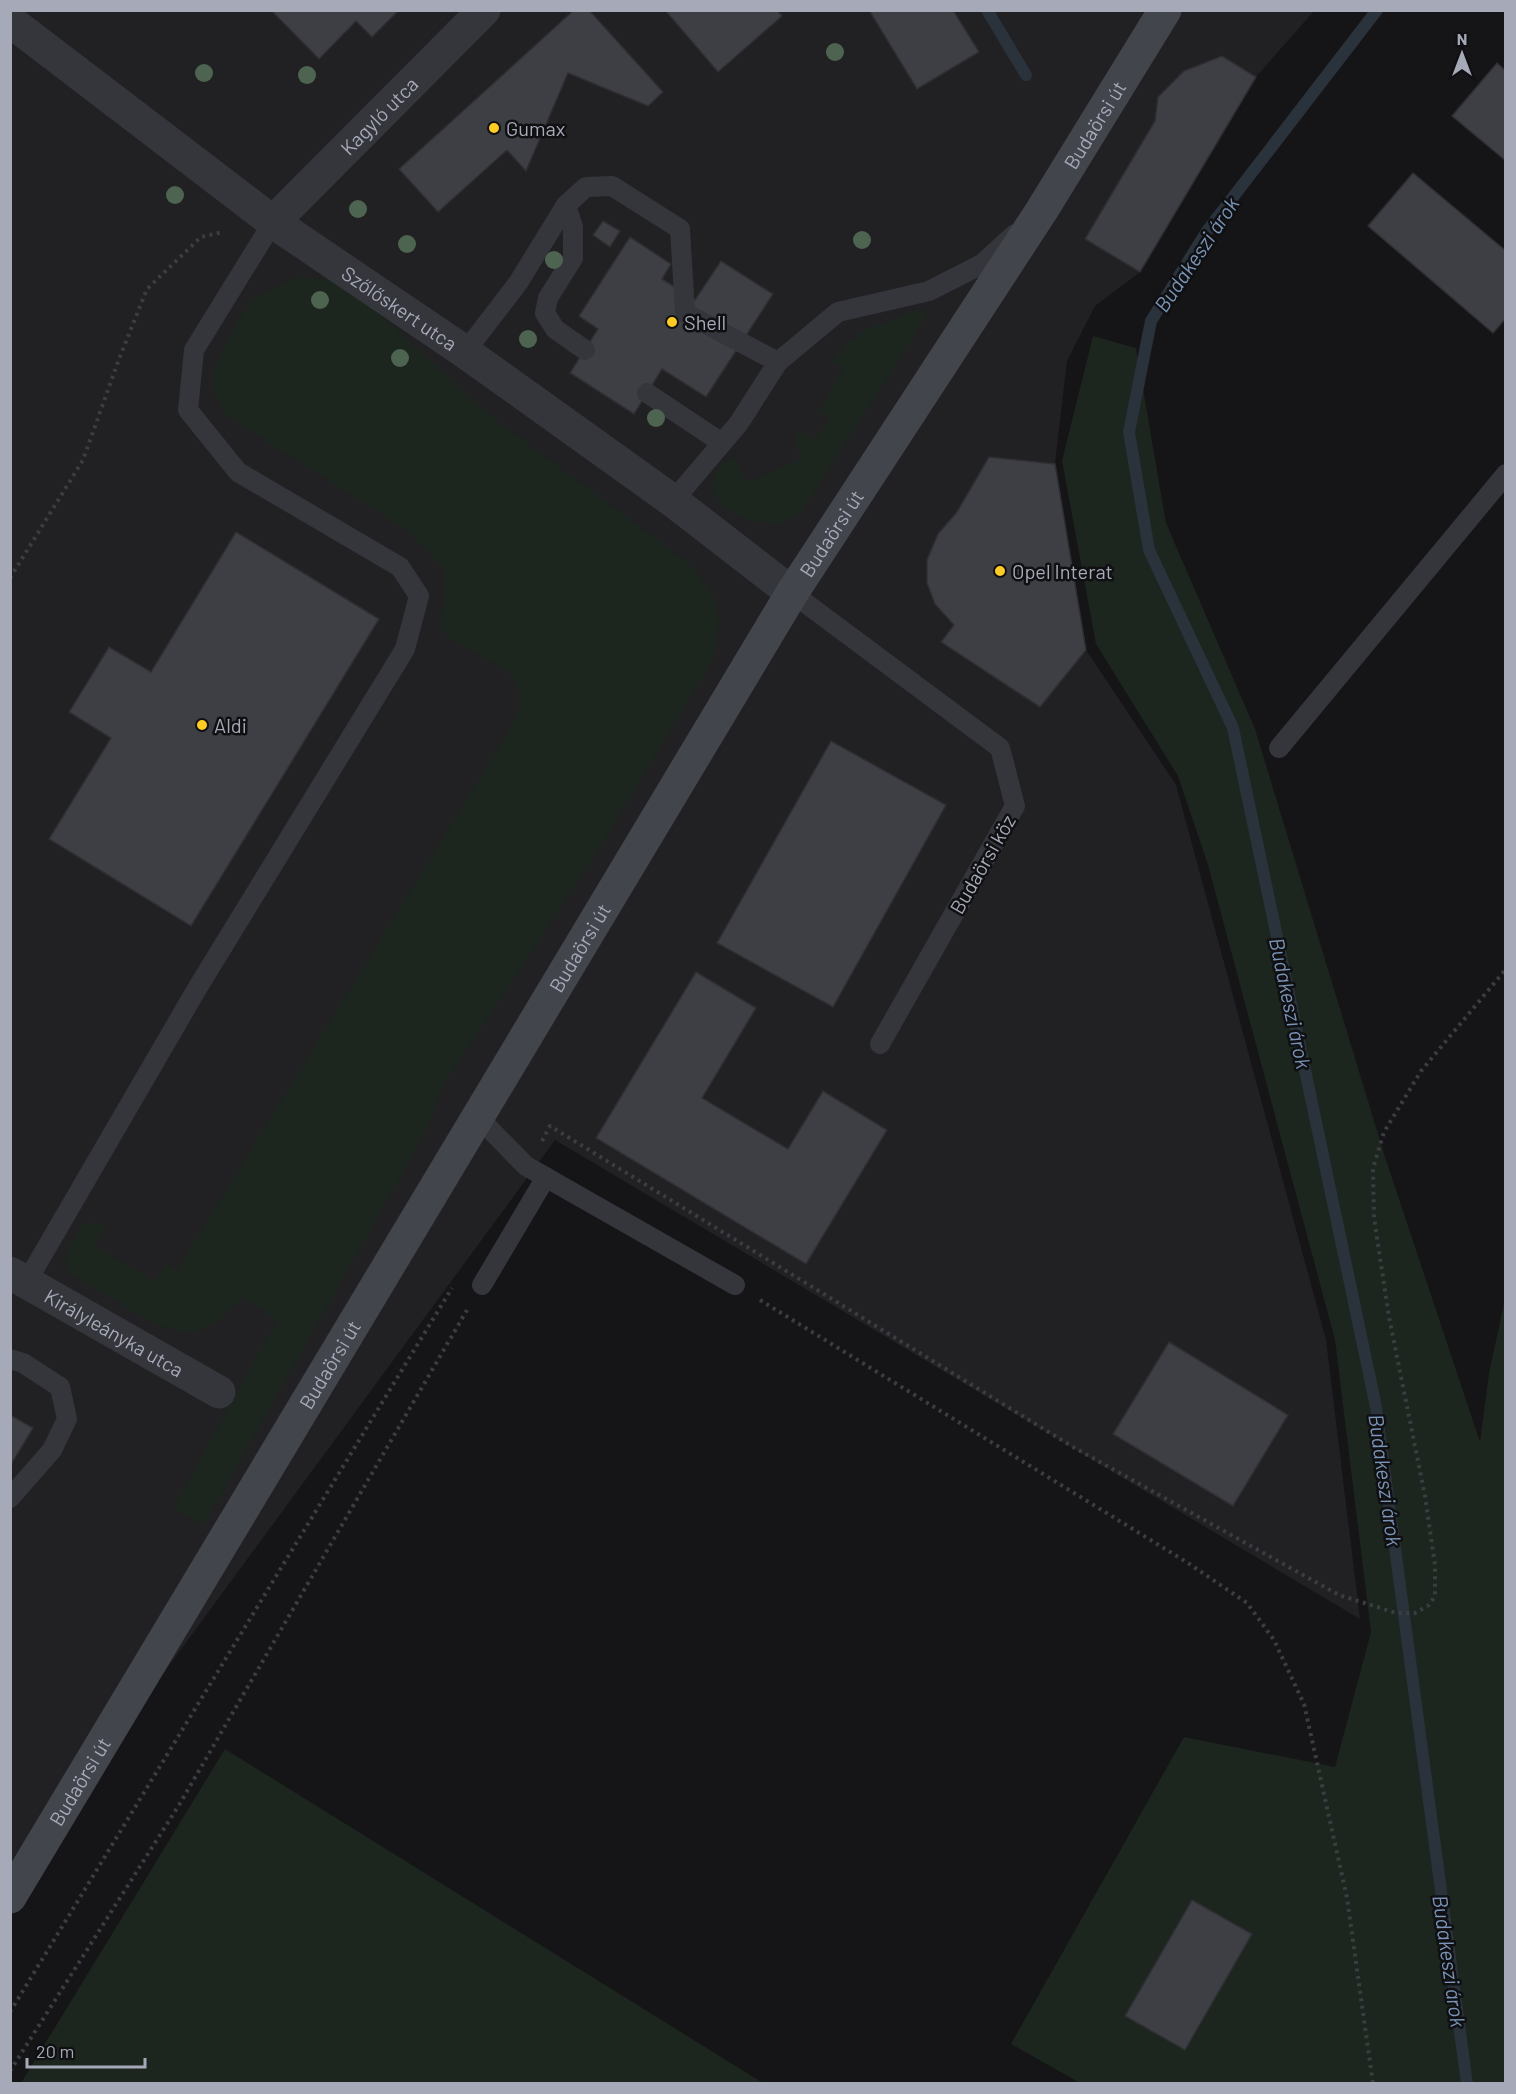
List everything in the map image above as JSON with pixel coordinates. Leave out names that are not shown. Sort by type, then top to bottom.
[{"type":"main road","name":"Budaörsi út","points":[[10,1897],[792,593],[1042,210],[1165,10]]},
{"type":"street","name":"Kagyló utca","points":[[273,222],[484,10]]},
{"type":"street","name":"Szőlőskert utca","points":[[10,21],[273,222],[465,352],[673,501],[792,593]]},
{"type":"street","name":"Királyleányka utca","points":[[18,1278],[219,1392]]},
{"type":"lane","points":[[465,352],[518,283],[566,205],[586,187],[612,186],[680,229],[686,313],[778,362]]},
{"type":"lane","points":[[566,205],[573,227],[573,258],[548,298],[545,313],[555,329],[585,350]]},
{"type":"lane","points":[[673,501],[739,423],[778,362],[838,312],[929,291],[982,264],[1042,210]]},
{"type":"lane","points":[[18,1278],[405,649],[419,596],[400,567],[238,472],[188,410],[194,350],[273,222]]},
{"type":"lane","points":[[647,393],[722,443]]},
{"type":"lane","points":[[1279,748],[1506,474]]},
{"type":"lane","name":"Budaörsi köz","points":[[792,593],[1000,748],[1015,806],[880,1044]]},
{"type":"lane","points":[[478,1117],[526,1167],[735,1285]]},
{"type":"lane","points":[[482,1285],[546,1177]]},
{"type":"lane","points":[[10,1359],[22,1363],[60,1387],[67,1419],[52,1450],[10,1498]]},
{"type":"path","points":[[10,578],[83,460],[118,359],[147,289],[201,237],[273,222]]},
{"type":"path","points":[[526,1167],[550,1126],[1073,1447],[1339,1595],[1396,1613],[1415,1613],[1429,1605],[1435,1596],[1435,1565],[1425,1496],[1388,1306],[1374,1218],[1373,1168],[1384,1132],[1421,1071],[1506,969]]},
{"type":"path","points":[[10,2012],[458,1279]]},
{"type":"path","points":[[10,2071],[180,1805],[482,1285]]},
{"type":"path","points":[[735,1285],[1188,1563],[1247,1604],[1274,1640],[1304,1704],[1347,1898],[1373,2084]]},
{"type":"shaded area","points":[[11,11],[1314,11],[1256,77],[1140,272],[1095,306],[1067,361],[1055,464],[1086,650],[1176,785],[1326,1340],[1360,1619],[555,1140],[11,1881]]},
{"type":"shaded area","points":[[297,277],[329,279],[357,293],[491,416],[690,564],[714,596],[719,620],[714,658],[593,859],[442,1087],[428,1128],[204,1525],[173,1508],[277,1320],[242,1297],[225,1314],[205,1328],[189,1332],[163,1326],[70,1273],[66,1262],[67,1250],[81,1228],[88,1223],[96,1223],[107,1227],[95,1246],[154,1282],[166,1264],[177,1270],[508,732],[519,707],[518,689],[508,672],[444,634],[439,626],[445,583],[442,567],[407,530],[250,431],[225,413],[214,394],[213,372],[236,324],[252,299]]},
{"type":"shaded area","points":[[918,309],[924,311],[927,316],[802,511],[780,524],[753,521],[739,517],[718,500],[713,490],[713,478],[720,467],[733,455],[747,482],[803,459],[793,439],[799,430],[815,440],[829,417],[819,411],[843,370],[832,361],[847,343],[866,330]]},
{"type":"shaded area","points":[[1093,336],[1136,348],[1166,523],[1255,729],[1385,1157],[1480,1442],[1489,1373],[1505,1299],[1505,2083],[1080,2083],[1011,2044],[1184,1737],[1335,1767],[1371,1632],[1335,1340],[1208,865],[1178,776],[1096,644],[1062,461]]},
{"type":"shaded area","points":[[225,1749],[763,2083],[21,2083]]},
{"type":"building","points":[[271,10],[399,10],[372,37],[356,21],[319,59]]},
{"type":"building","name":"Gumax","points":[[574,10],[589,10],[663,92],[648,106],[568,73],[526,171],[507,150],[438,212],[399,169]]},
{"type":"building","points":[[665,10],[777,10],[782,16],[718,72]]},
{"type":"building","points":[[869,10],[953,10],[979,52],[917,89]]},
{"type":"building","points":[[1222,56],[1256,77],[1140,272],[1085,239],[1155,121],[1158,97],[1184,71]]},
{"type":"building","points":[[1497,63],[1506,71],[1506,161],[1452,116]]},
{"type":"building","points":[[1413,173],[1506,251],[1506,318],[1493,333],[1368,226]]},
{"type":"building","points":[[603,221],[620,231],[610,247],[593,235]]},
{"type":"building","name":"Shell","points":[[630,237],[671,264],[662,279],[695,300],[721,261],[773,294],[706,397],[662,369],[634,414],[570,373],[598,329],[579,316]]},
{"type":"building","name":"Opel Interat","points":[[989,457],[1055,464],[1086,650],[1040,707],[941,642],[954,625],[935,604],[927,583],[927,560],[938,534],[957,512]]},
{"type":"building","name":"Aldi","points":[[236,532],[379,619],[191,926],[49,839],[111,738],[69,712],[109,647],[151,672]]},
{"type":"building","points":[[831,741],[946,805],[833,1007],[717,943]]},
{"type":"building","points":[[696,972],[756,1008],[702,1098],[788,1149],[823,1091],[887,1130],[806,1264],[596,1138]]},
{"type":"building","points":[[1169,1342],[1288,1415],[1233,1506],[1113,1434]]},
{"type":"building","points":[[10,1415],[33,1428],[10,1466]]},
{"type":"building","points":[[1192,1900],[1252,1934],[1185,2050],[1125,2016]]},
{"type":"waterway","points":[[987,10],[1026,75]]},
{"type":"waterway","name":"Budakeszi árok","points":[[1377,10],[1207,231],[1151,321],[1129,432],[1149,550],[1233,728],[1376,1407],[1467,2084]]},
{"type":"place","name":"Gumax","points":[[494,128]]},
{"type":"place","name":"Shell","points":[[672,322]]},
{"type":"place","name":"Opel Interat","points":[[1000,571]]},
{"type":"place","name":"Aldi","points":[[202,725]]}]
